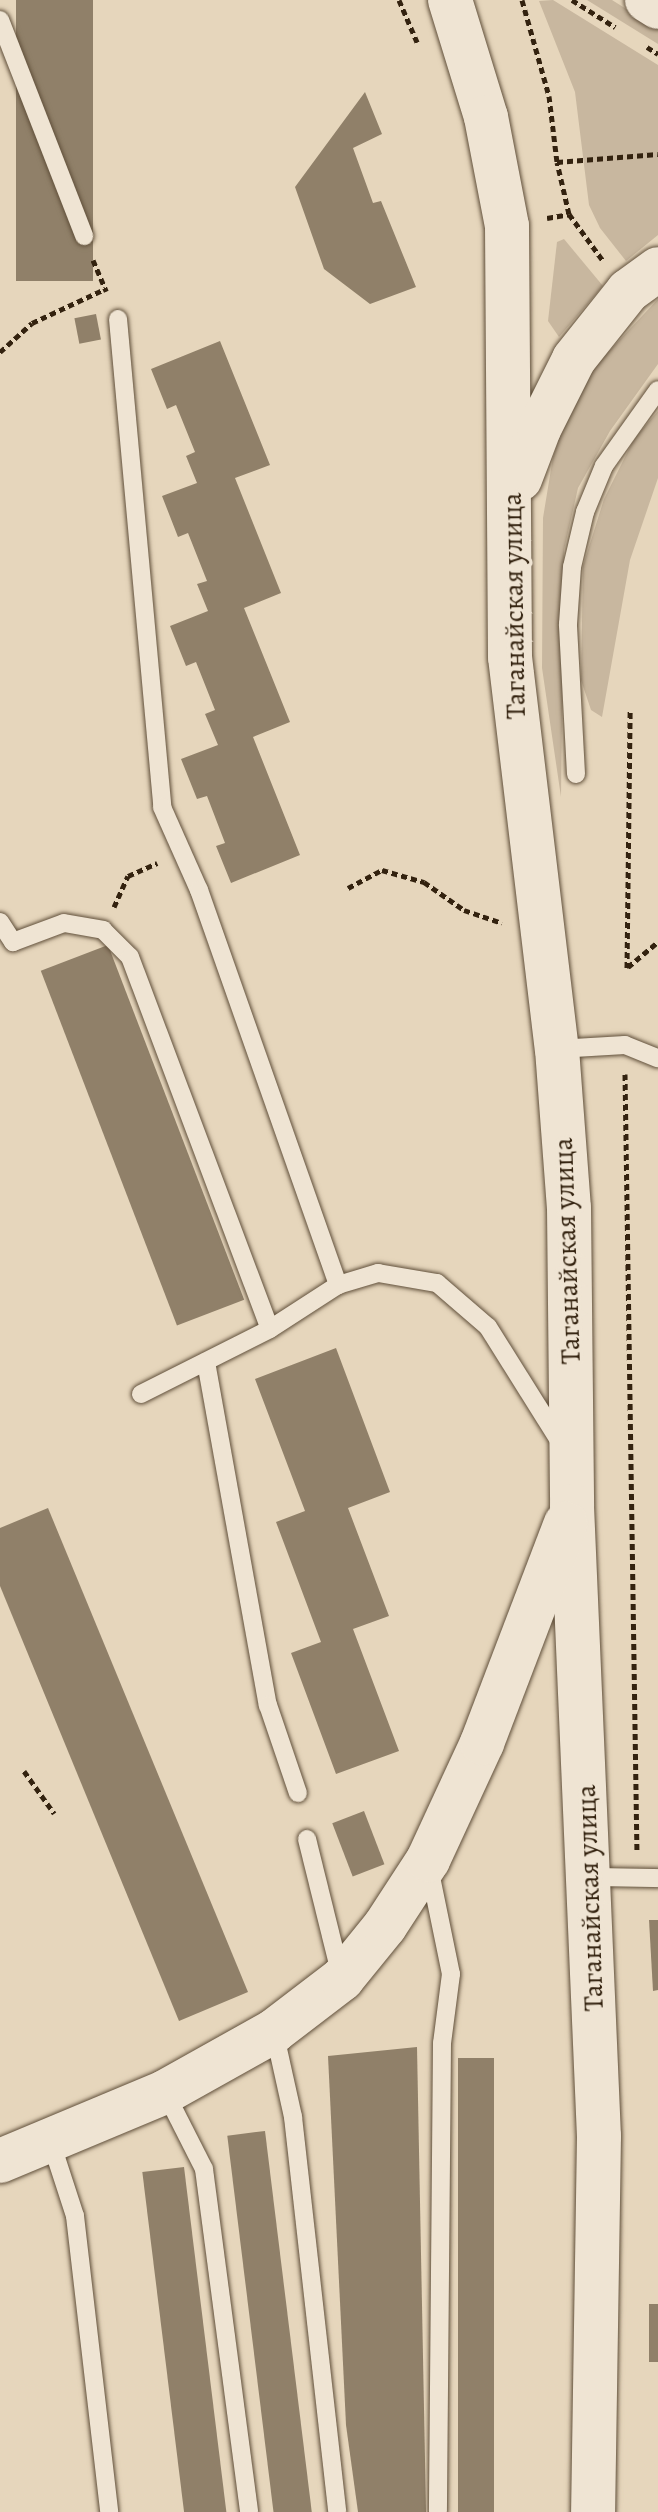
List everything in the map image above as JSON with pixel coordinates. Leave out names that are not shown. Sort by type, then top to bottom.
[{"type":"main road","name":"Таганайская улица","points":[[450,0],[486,117],[507,226],[510,657],[557,1049],[569,1208],[572,1506],[591,1877],[599,2136],[593,2512]]},
{"type":"main road","points":[[647,0],[658,7]]},
{"type":"main road","points":[[511,504],[539,429],[574,359],[643,280]]},
{"type":"main road","points":[[0,2161],[49,2137],[122,2113],[165,2092],[274,2031],[342,1979],[385,1926],[428,1860],[482,1743],[572,1506]]},
{"type":"lane","points":[[0,20],[84,236]]},
{"type":"lane","points":[[118,319],[162,807],[182,851],[338,1285]]},
{"type":"lane","points":[[576,774],[568,624],[572,567],[585,512],[604,466],[658,390]]},
{"type":"lane","points":[[0,922],[13,942],[64,923],[103,930],[130,957],[270,1329]]},
{"type":"lane","points":[[557,1049],[625,1045],[658,1058]]},
{"type":"lane","points":[[141,1394],[270,1329],[338,1285],[378,1273],[437,1283],[488,1327],[572,1461]]},
{"type":"lane","points":[[206,1362],[268,1705],[298,1793]]},
{"type":"lane","points":[[307,1839],[342,1979]]},
{"type":"lane","points":[[428,1860],[451,1974],[442,2043],[438,2511]]},
{"type":"lane","points":[[591,1877],[658,1878]]},
{"type":"lane","points":[[274,2031],[293,2117],[337,2512]]},
{"type":"lane","points":[[165,2092],[204,2169],[249,2512]]},
{"type":"lane","points":[[49,2137],[75,2216],[109,2512]]},
{"type":"path","points":[[522,0],[549,96],[557,162],[569,214],[643,280]]},
{"type":"path","points":[[557,162],[658,154]]},
{"type":"path","points":[[507,226],[569,214]]},
{"type":"path","points":[[84,236],[118,319]]},
{"type":"path","points":[[0,352],[32,323],[105,289]]},
{"type":"path","points":[[630,709],[627,968],[658,942]]},
{"type":"path","points":[[103,930],[128,876],[182,851]]},
{"type":"path","points":[[348,888],[382,870],[424,882],[464,910],[509,925]]},
{"type":"path","points":[[625,1045],[638,1861]]},
{"type":"path","points":[[24,1771],[54,1813]]},
{"type":"shaded area","points":[[553,0],[658,65],[658,235],[626,261],[600,228],[589,205],[575,92],[539,1]]},
{"type":"shaded area","points":[[587,0],[612,0],[658,29],[658,44]]},
{"type":"shaded area","points":[[564,239],[603,286],[559,337],[548,321],[557,242]]},
{"type":"shaded area","points":[[658,299],[658,364],[610,431],[578,488],[564,550],[561,797],[542,668],[543,518],[553,457],[569,409],[598,363]]},
{"type":"shaded area","points":[[658,411],[658,478],[630,560],[602,717],[591,710],[581,680],[583,566],[604,499],[634,439]]},
{"type":"building","points":[[16,0],[93,0],[93,281],[16,281]]},
{"type":"building","points":[[365,92],[382,134],[353,148],[373,203],[381,201],[416,287],[370,304],[324,269],[295,187]]},
{"type":"building","points":[[96,314],[101,340],[79,344],[74,318]]},
{"type":"building","points":[[220,341],[270,465],[235,478],[281,593],[244,608],[290,722],[253,737],[300,855],[231,883],[216,846],[225,843],[207,796],[197,799],[181,759],[218,745],[205,714],[215,710],[196,662],[186,666],[170,626],[208,611],[197,584],[207,581],[188,533],[178,537],[162,496],[197,483],[186,456],[195,452],[176,405],[167,409],[151,369]]},
{"type":"building","points":[[108,945],[244,1300],[177,1326],[41,971]]},
{"type":"building","points":[[336,1348],[390,1492],[348,1508],[389,1616],[353,1629],[399,1751],[336,1774],[291,1653],[321,1642],[276,1522],[305,1511],[255,1379]]},
{"type":"building","points":[[48,1508],[248,1992],[179,2021],[0,1586],[0,1528]]},
{"type":"building","points":[[364,1811],[384,1864],[353,1876],[332,1823]]},
{"type":"building","points":[[649,1920],[658,1920],[658,1990],[653,1991]]},
{"type":"building","points":[[417,2047],[426,2512],[358,2512],[346,2425],[328,2056]]},
{"type":"building","points":[[458,2058],[494,2058],[494,2512],[458,2512]]},
{"type":"building","points":[[265,2131],[312,2512],[273,2512],[227,2136]]},
{"type":"building","points":[[184,2167],[226,2512],[184,2512],[142,2172]]},
{"type":"building","points":[[649,2304],[658,2304],[658,2362],[649,2362]]}]
